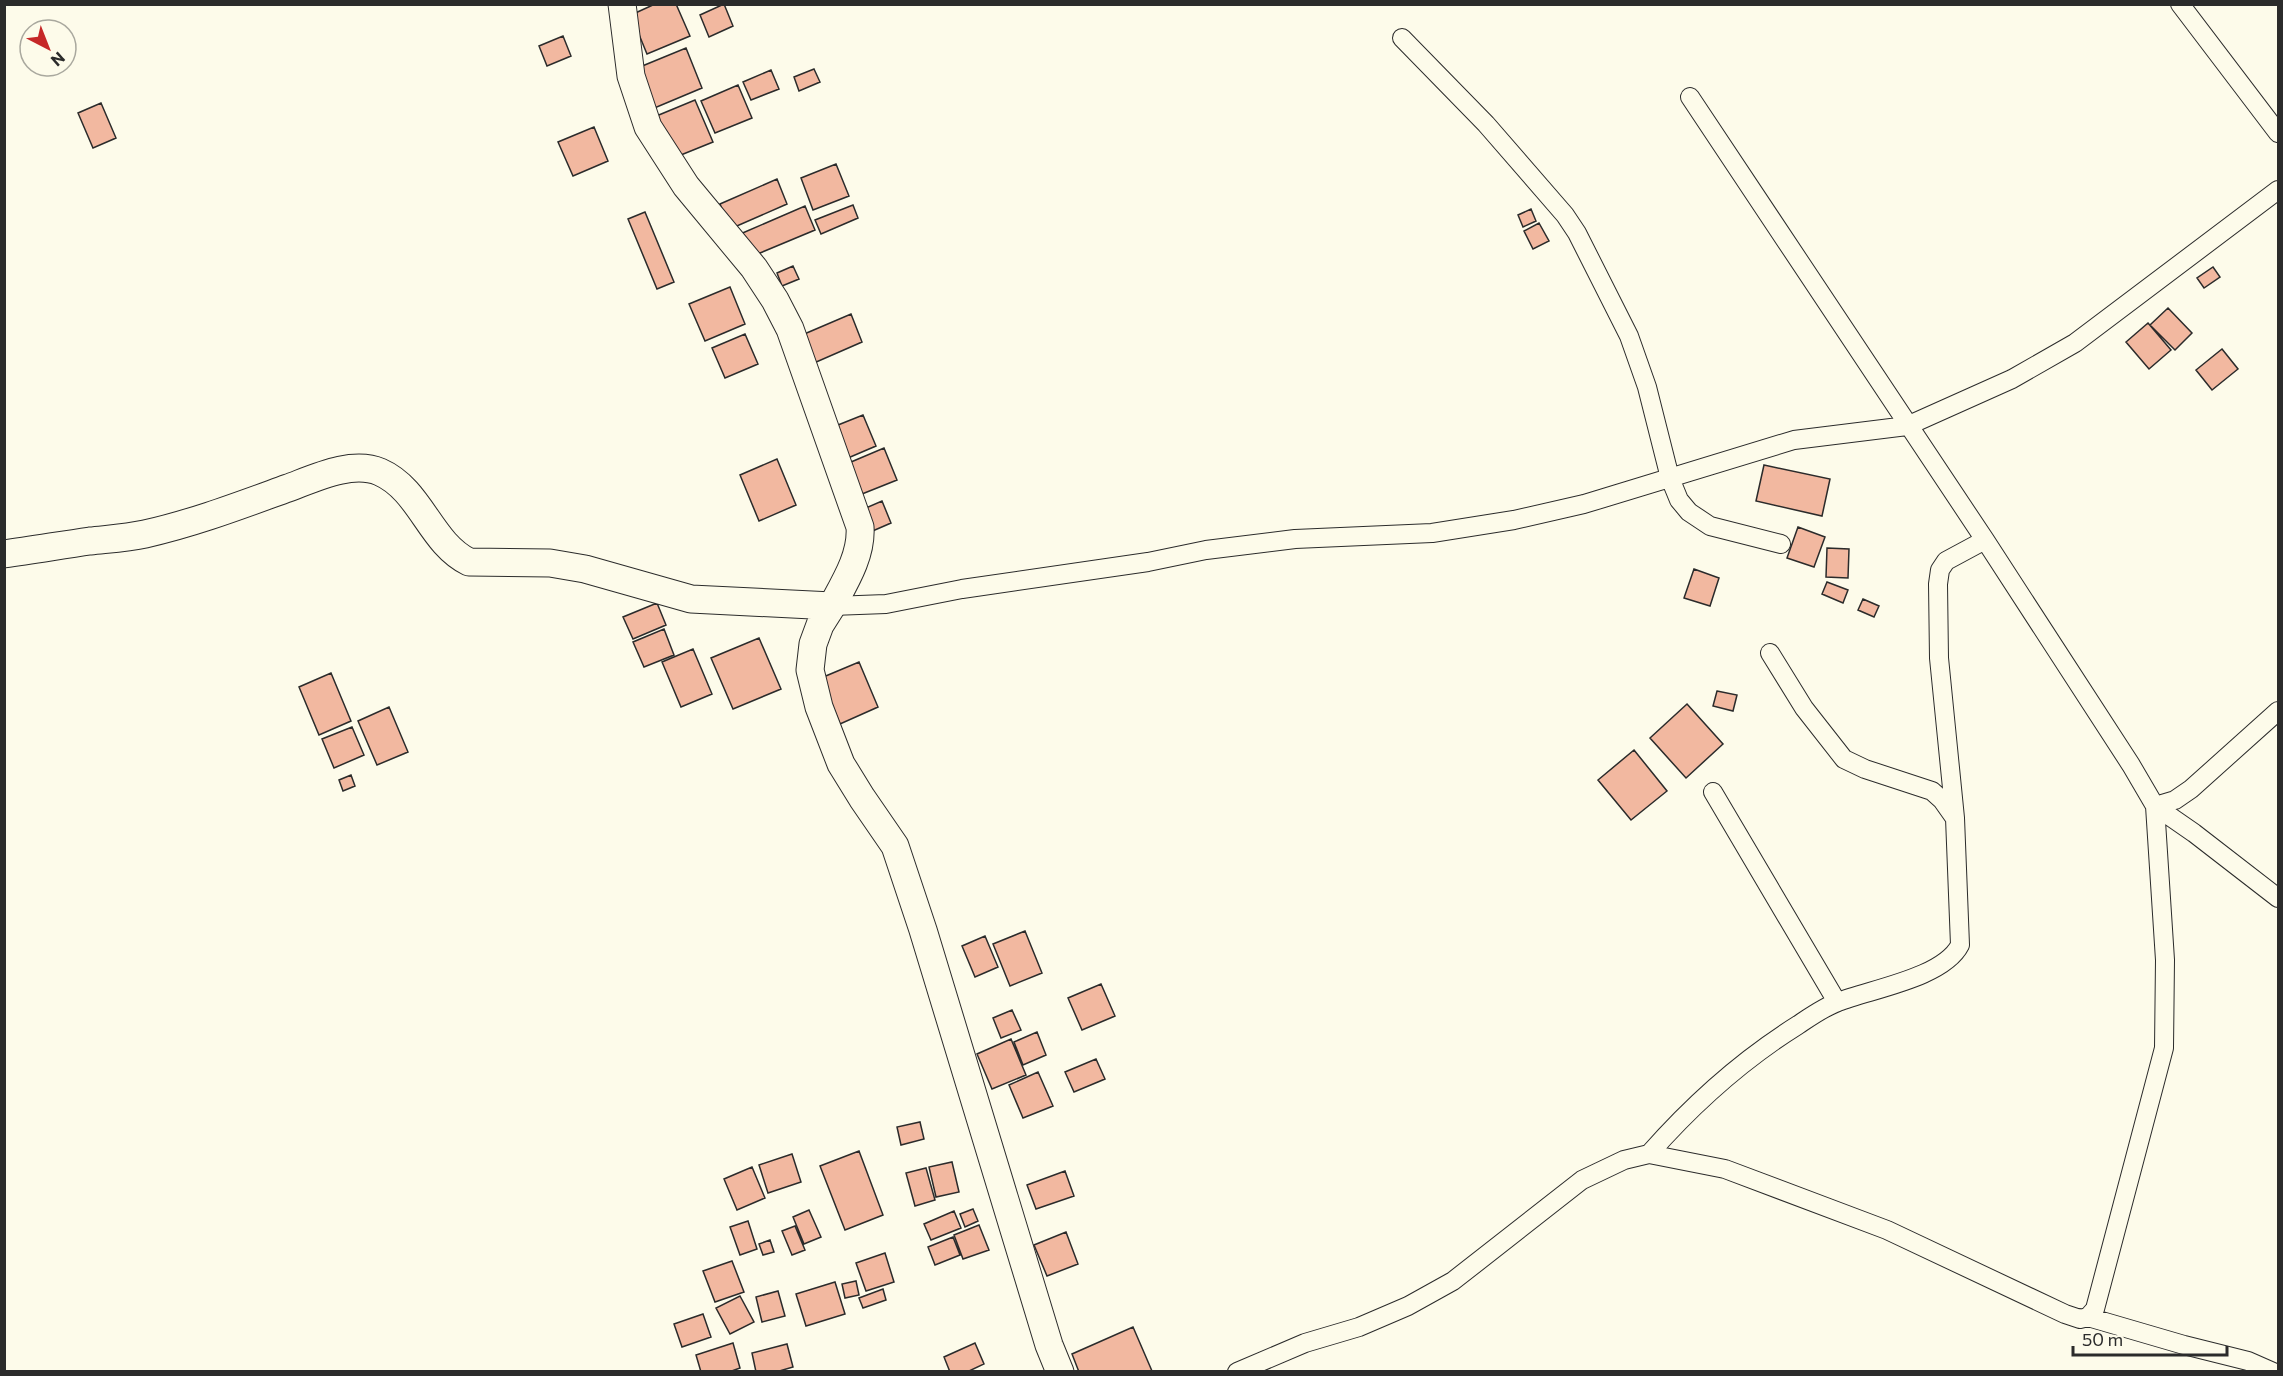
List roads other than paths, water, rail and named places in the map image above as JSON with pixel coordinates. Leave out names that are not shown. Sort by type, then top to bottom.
[{"type":"street","points":[[622,4],[631,76],[648,127],[686,186],[754,268],[775,300],[790,329],[860,527],[861,540],[844,584],[820,625],[813,644],[810,670],[819,707],[841,764],[895,846],[923,930],[1049,1345],[1060,1371]]},
{"type":"street","points":[[2180,4],[2278,133]]},
{"type":"street","points":[[1402,38],[1486,124],[1565,215],[1577,233],[1629,336],[1647,387],[1670,478],[1679,500],[1710,526],[1781,544]]},
{"type":"street","points":[[1690,97],[1985,540],[2131,765],[2155,806],[2278,898]]},
{"type":"street","points":[[4,554],[153,532],[195,521],[325,474],[357,468],[380,472],[398,483],[449,549],[458,557],[469,562],[550,563],[585,569],[691,599],[832,606],[886,603],[962,589],[1148,562],[1206,550],[1295,539],[1432,533],[1514,520],[1584,504],[1794,440],[1907,426],[2012,379],[2075,343],[2278,190]]},
{"type":"street","points":[[1649,1154],[1677,1123],[1751,1056],[1782,1035],[1837,1002],[1882,989],[1941,964],[1956,952],[1960,945],[1955,818],[1939,658],[1938,584],[1940,570],[1946,561],[1985,540]]},
{"type":"street","points":[[1770,653],[1804,708],[1844,759],[1865,769],[1932,791],[1955,818]]},
{"type":"street","points":[[2155,806],[2175,800],[2192,789],[2278,711]]},
{"type":"street","points":[[1713,792],[1837,1002]]},
{"type":"street","points":[[2088,1317],[2095,1309],[2164,1048],[2165,960],[2155,806]]},
{"type":"street","points":[[1237,1371],[1305,1343],[1359,1327],[1408,1306],[1453,1281],[1582,1180],[1624,1160],[1649,1154],[1725,1168],[1887,1230],[2080,1319],[2088,1317],[2184,1346],[2248,1361],[2273,1371]]}]
